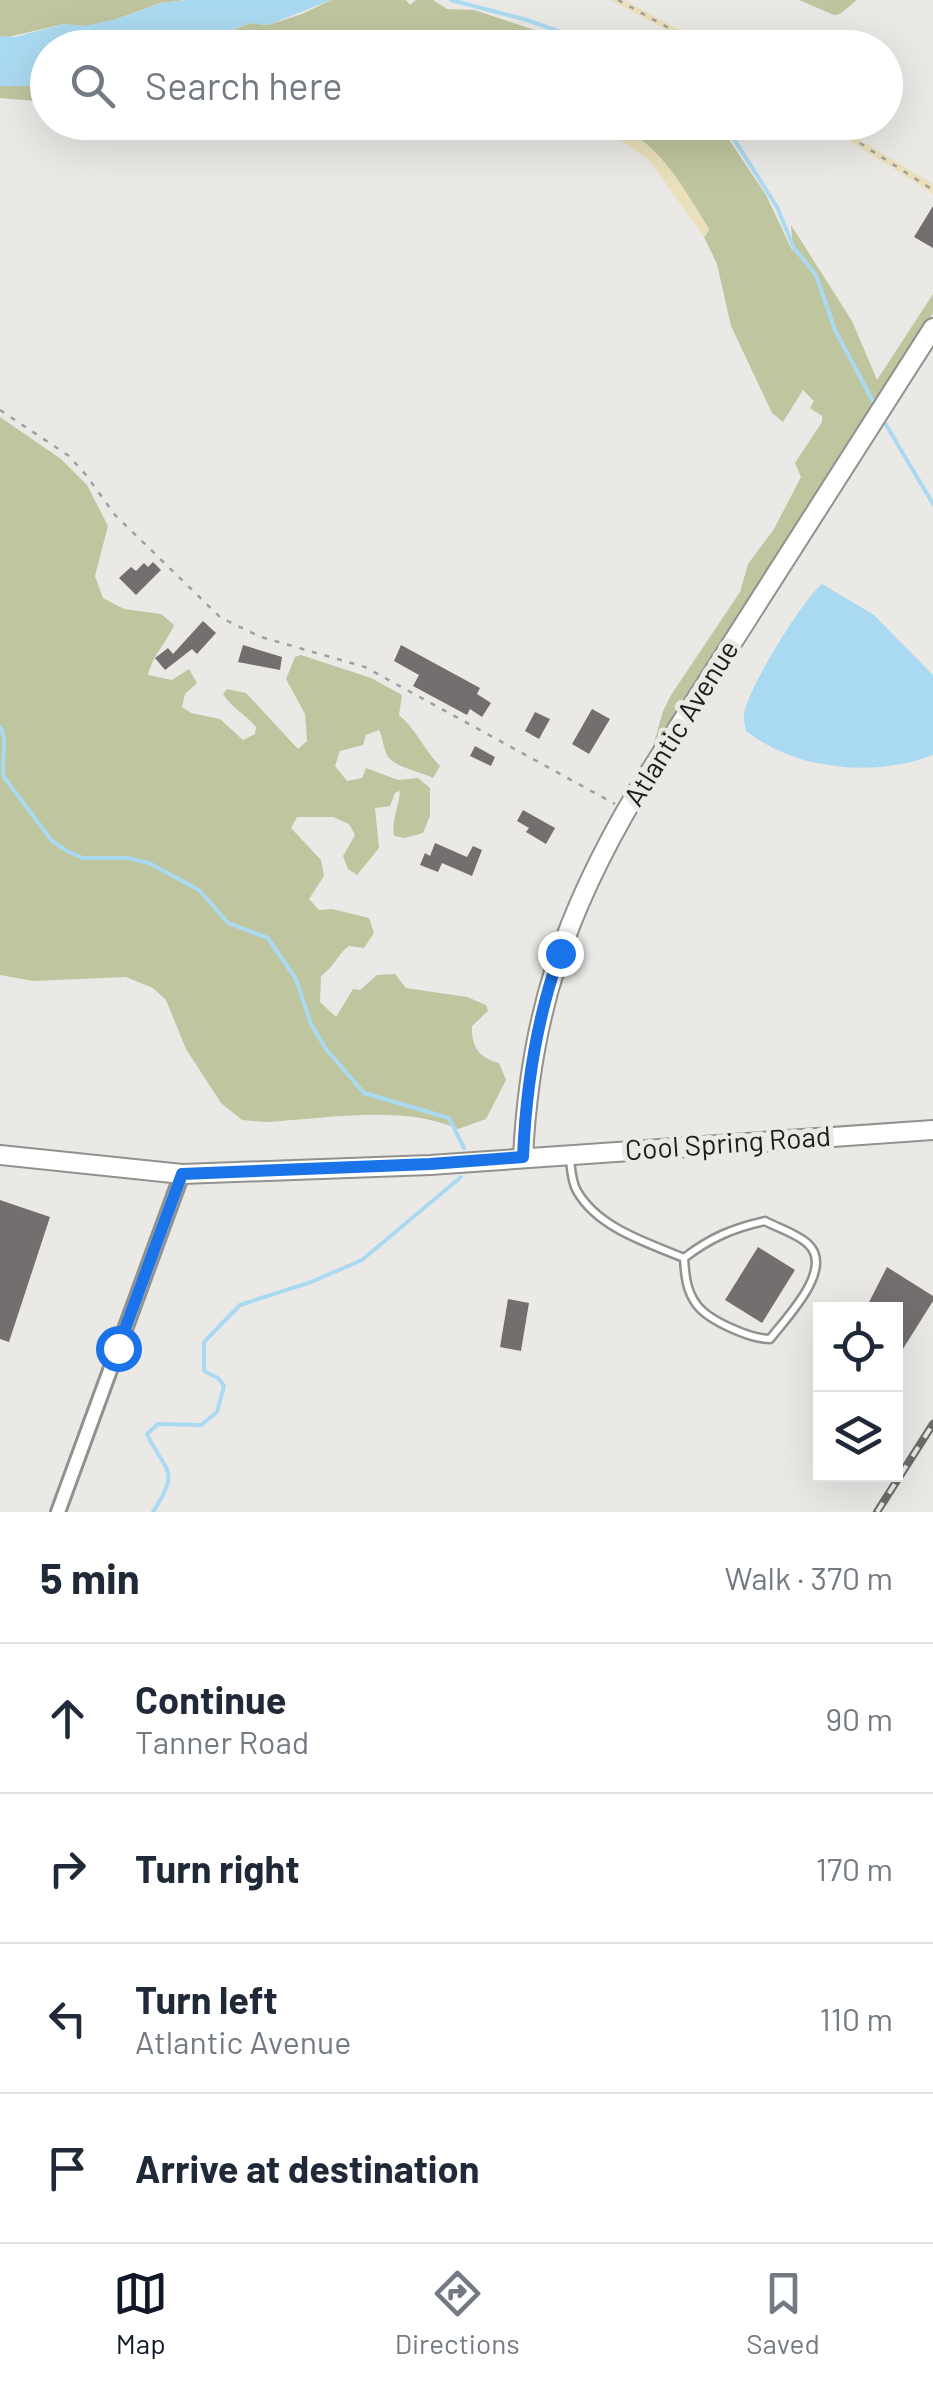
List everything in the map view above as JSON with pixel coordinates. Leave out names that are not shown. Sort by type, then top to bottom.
[{"type":"main road","name":"Atlantic Avenue","points":[[523,1157],[530,1068],[547,989],[587,885],[626,810],[933,328]]},
{"type":"main road","name":"Cool Spring Road","points":[[0,1155],[182,1174],[430,1164],[933,1130]]},
{"type":"street","points":[[58,1512],[182,1174]]},
{"type":"lane","points":[[568,1154],[576,1190],[598,1215],[628,1234],[684,1258]]},
{"type":"lane","points":[[765,1222],[809,1244],[818,1263],[815,1278],[770,1339],[752,1338],[698,1307],[686,1283],[684,1258],[708,1239],[737,1227],[765,1222]]},
{"type":"path","points":[[618,0],[672,30]]},
{"type":"path","points":[[854,140],[933,190]]},
{"type":"path","points":[[0,410],[69,456],[114,515],[222,618],[261,637],[365,667],[626,810]]},
{"type":"green space","points":[[0,0],[186,0],[161,3],[86,26],[64,24],[0,36]]},
{"type":"green space","points":[[331,0],[406,0],[410,5],[416,0],[433,0],[447,9],[474,10],[535,30],[233,30],[250,23],[268,25]]},
{"type":"green space","points":[[799,0],[857,0],[834,15]]},
{"type":"green space","points":[[0,86],[30,86],[30,101],[0,98]]},
{"type":"green space","points":[[635,140],[729,140],[766,195],[793,252],[791,225],[852,321],[877,380],[933,294],[933,313],[649,760],[671,695],[740,592],[748,564],[774,529],[801,477],[795,463],[822,416],[810,408],[814,401],[803,390],[783,422],[772,413],[731,326],[717,264],[704,237],[709,229],[667,168]]},
{"type":"green space","points":[[0,417],[61,459],[87,485],[108,526],[95,576],[103,598],[124,609],[161,614],[174,625],[148,675],[172,680],[189,669],[197,683],[185,694],[182,707],[191,713],[220,719],[243,740],[255,734],[256,727],[223,694],[227,689],[246,693],[298,749],[307,741],[305,714],[286,679],[295,657],[301,655],[371,678],[402,695],[399,715],[440,766],[433,778],[390,759],[379,730],[366,735],[363,745],[340,751],[335,766],[347,781],[362,778],[366,768],[398,780],[418,778],[430,788],[430,816],[423,833],[404,838],[394,836],[400,791],[395,793],[390,806],[375,808],[379,848],[357,875],[348,869],[343,856],[355,835],[349,824],[333,817],[297,817],[291,828],[321,860],[324,876],[309,899],[319,910],[332,909],[369,918],[374,933],[364,948],[349,946],[321,976],[320,1002],[336,1017],[353,989],[360,990],[377,975],[395,974],[406,988],[467,997],[486,1005],[488,1011],[472,1026],[473,1040],[481,1054],[499,1063],[506,1080],[486,1119],[458,1129],[436,1121],[388,1115],[242,1120],[221,1103],[186,1049],[166,1000],[153,988],[126,977],[33,981],[0,975]]},
{"type":"sand","points":[[610,0],[625,0],[679,30],[667,30]]},
{"type":"sand","points":[[620,140],[640,140],[663,161],[709,230],[704,237],[649,160]]},
{"type":"sand","points":[[849,140],[860,140],[933,184],[933,194]]},
{"type":"water","points":[[331,0],[268,25],[250,23],[231,30],[41,30],[64,24],[86,26],[162,3]]},
{"type":"water","points":[[30,33],[30,86],[0,86],[0,36]]},
{"type":"water","points":[[822,584],[874,615],[933,675],[933,755],[886,766],[836,766],[788,754],[746,731],[744,715],[754,687],[789,626]]},
{"type":"building","points":[[933,206],[933,248],[914,237]]},
{"type":"building","points":[[153,562],[161,570],[136,595],[119,578],[131,567],[136,571],[144,563],[148,567]]},
{"type":"building","points":[[203,621],[216,633],[197,654],[192,649],[165,670],[155,658],[168,648],[173,654]]},
{"type":"building","points":[[243,645],[282,657],[280,670],[238,662]]},
{"type":"building","points":[[401,645],[480,688],[477,694],[491,703],[482,717],[470,709],[467,715],[413,686],[419,675],[394,661]]},
{"type":"building","points":[[592,709],[610,719],[589,754],[572,744]]},
{"type":"building","points":[[535,712],[550,719],[539,739],[525,731]]},
{"type":"building","points":[[475,746],[495,757],[491,766],[470,756]]},
{"type":"building","points":[[523,810],[555,828],[546,844],[526,832],[529,828],[517,821]]},
{"type":"building","points":[[435,843],[467,857],[473,846],[482,850],[472,876],[442,863],[438,872],[420,865],[425,853],[430,856]]},
{"type":"building","points":[[0,1200],[50,1217],[9,1342],[0,1339]]},
{"type":"building","points":[[758,1247],[795,1270],[762,1323],[725,1300]]},
{"type":"building","points":[[887,1267],[933,1296],[903,1349],[903,1302],[869,1302]]},
{"type":"building","points":[[508,1299],[529,1303],[521,1351],[500,1347]]},
{"type":"waterway","points":[[451,0],[555,30]]},
{"type":"waterway","points":[[734,140],[777,207],[794,248],[816,275],[835,330],[875,405]]},
{"type":"waterway","points":[[882,418],[933,504]]},
{"type":"waterway","points":[[0,727],[4,739],[4,777],[52,841],[83,858],[128,858],[149,863],[199,890],[228,923],[268,938],[296,979],[311,1024],[326,1049],[364,1093],[449,1118],[464,1148]]},
{"type":"waterway","points":[[153,1512],[167,1487],[168,1472],[147,1434],[158,1424],[201,1425],[217,1412],[224,1386],[204,1371],[204,1342],[240,1305],[362,1260],[461,1177]]},
{"type":"railway","points":[[877,1512],[933,1424]]},
{"type":"route","points":[[118,1348],[182,1174],[523,1157],[537,1028],[560,953]]}]
